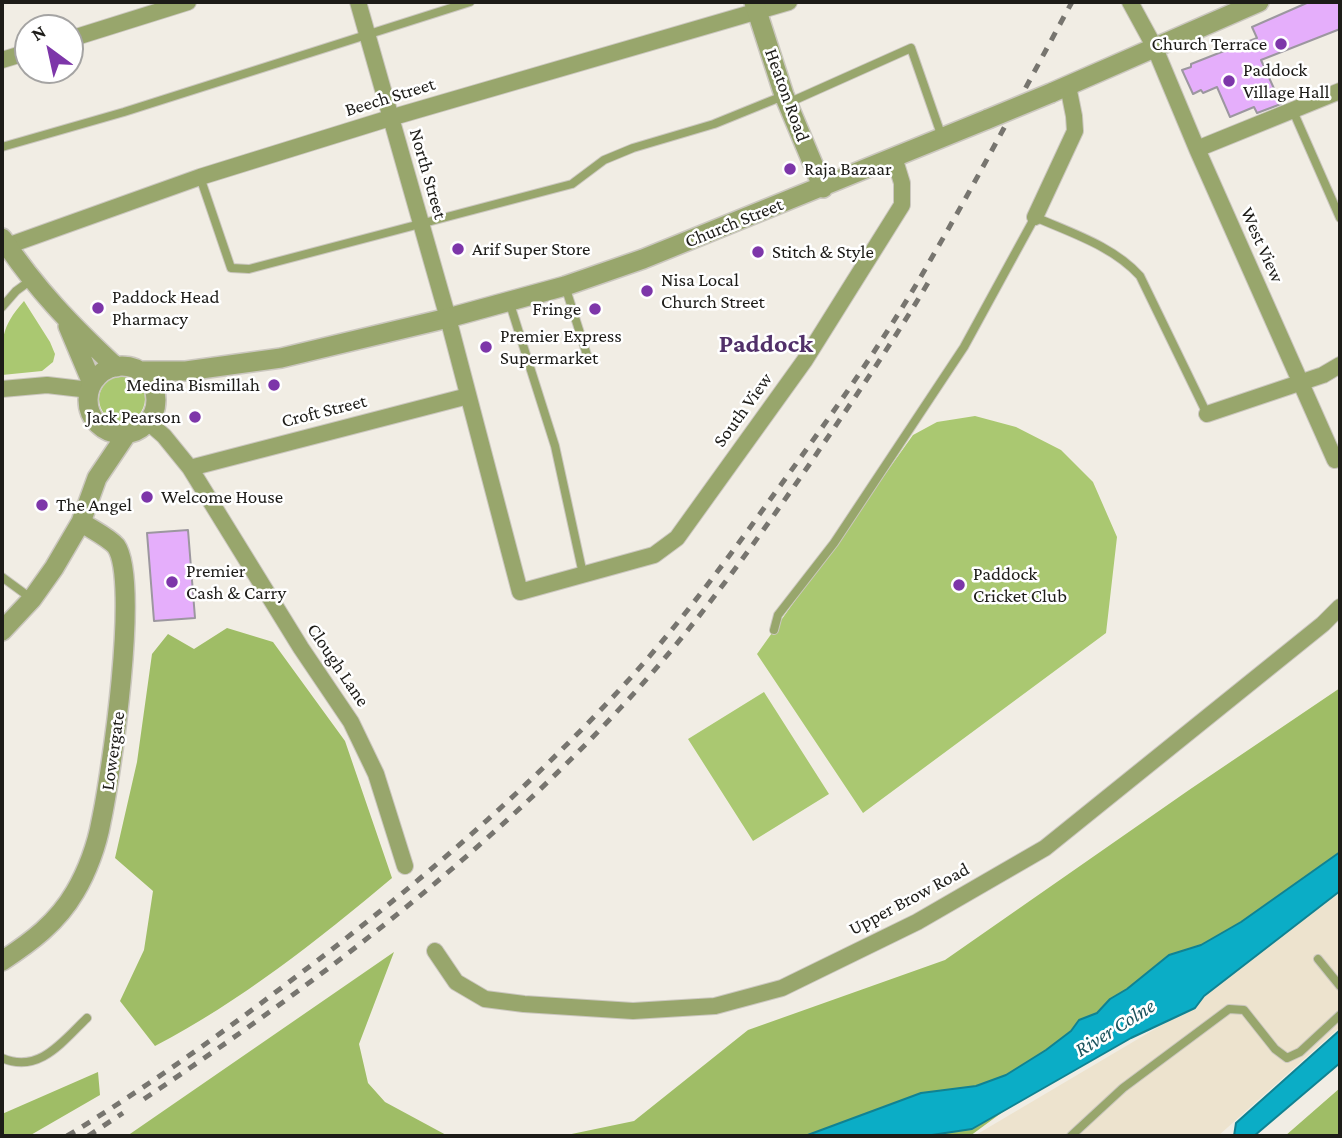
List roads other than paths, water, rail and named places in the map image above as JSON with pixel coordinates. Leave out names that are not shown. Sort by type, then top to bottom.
[{"type":"street","points":[[84,35],[188,2]]},
{"type":"street","name":"North Street","points":[[358,2],[447,318],[520,592]]},
{"type":"street","name":"Beech Street","points":[[5,242],[390,118],[756,6],[789,2]]},
{"type":"street","name":"West View","points":[[1130,2],[1154,47],[1335,460]]},
{"type":"street","name":"Church Street","points":[[139,371],[186,371],[281,358],[565,286],[643,259],[823,188],[894,156],[1059,90],[1259,2]]},
{"type":"street","name":"Heaton Road","points":[[756,6],[786,99],[823,188]]},
{"type":"street","points":[[1035,216],[1075,131],[1074,116],[1059,90]]},
{"type":"street","points":[[1197,149],[1340,91]]},
{"type":"street","name":"South View","points":[[520,592],[654,555],[677,538],[805,360],[902,205],[902,183],[894,156]]},
{"type":"street","points":[[5,242],[31,280],[65,319],[116,366]]},
{"type":"street","points":[[65,319],[91,387]]},
{"type":"street","points":[[1207,414],[1323,375],[1340,365]]},
{"type":"street","points":[[156,401],[150,381],[139,371],[116,366],[98,376],[88,397],[90,414],[102,429],[113,434],[135,433],[148,422],[156,401],[186,371]]},
{"type":"street","points":[[2,389],[47,385],[91,387]]},
{"type":"street","name":"Croft Street","points":[[190,468],[468,396]]},
{"type":"street","name":"Clough Lane","points":[[148,422],[164,436],[190,468],[301,648],[351,722],[392,799],[405,866]]},
{"type":"street","points":[[97,478],[102,429]]},
{"type":"street","points":[[2,631],[32,599],[54,568],[81,522],[97,478],[126,435]]},
{"type":"street","name":"Lowergate","points":[[2,961],[53,923],[76,891],[101,825],[117,734],[124,624],[124,572],[115,546],[81,522]]},
{"type":"street","name":"Upper Brow Road","points":[[435,951],[456,982],[485,999],[524,1004],[633,1011],[715,1006],[782,988],[917,922],[1045,848],[1340,607]]},
{"type":"lane","points":[[2,147],[124,112],[470,2]]},
{"type":"lane","points":[[200,177],[231,268],[249,269],[572,184],[604,160],[633,148],[786,99],[911,48],[942,137]]},
{"type":"lane","points":[[1293,111],[1340,218]]},
{"type":"lane","points":[[774,630],[778,615],[834,544],[964,347],[1035,216],[1109,250],[1134,269],[1150,294],[1207,414]]},
{"type":"lane","points":[[2,307],[16,291],[31,280]]},
{"type":"lane","points":[[565,286],[587,355]]},
{"type":"lane","points":[[509,301],[555,446],[583,574]]},
{"type":"lane","points":[[2,577],[32,599]]},
{"type":"lane","points":[[1318,959],[1340,986]]},
{"type":"lane","points":[[1071,1136],[1123,1088],[1229,1009],[1244,1010],[1275,1049],[1287,1058],[1300,1052],[1340,1015]]},
{"type":"lane","points":[[2,1058],[23,1064],[37,1060],[49,1053],[87,1018]]},
{"type":"water","name":"River Colne","points":[[1340,852],[1340,891],[1204,996],[1195,1008],[1131,1038],[972,1129],[925,1136],[805,1136],[921,1093],[976,1086],[1006,1075],[1046,1050],[1071,1031],[1079,1020],[1097,1013],[1110,999],[1127,989],[1169,955],[1201,945],[1241,922]]},
{"type":"water","points":[[1340,1030],[1340,1063],[1254,1136],[1234,1136],[1236,1123]]},
{"type":"railway","points":[[67,1136],[207,1043],[381,911],[469,836],[554,758],[634,674],[723,565],[875,350],[949,227],[1072,2]]},
{"type":"railway","points":[[144,1099],[272,1010],[396,915],[515,813],[625,703],[698,617],[766,527],[872,372],[932,276]]},
{"type":"railway","points":[[88,1136],[123,1113]]},
{"type":"place","name":"Church Terrace","points":[[1281,44]]},
{"type":"place","name":"Paddock Village Hall","points":[[1229,81]]},
{"type":"place","name":"Raja Bazaar","points":[[790,169]]},
{"type":"place","name":"Arif Super Store","points":[[458,249]]},
{"type":"place","name":"Stitch & Style","points":[[758,252]]},
{"type":"place","name":"Nisa Local Church Street","points":[[647,291]]},
{"type":"place","name":"Paddock Head Pharmacy","points":[[98,308]]},
{"type":"place","name":"Fringe","points":[[595,309]]},
{"type":"place","name":"Premier Express Supermarket","points":[[486,347]]},
{"type":"place","name":"Medina Bismillah","points":[[274,385]]},
{"type":"place","name":"Jack Pearson","points":[[195,417]]},
{"type":"place","name":"Welcome House","points":[[147,497]]},
{"type":"place","name":"The Angel","points":[[42,505]]},
{"type":"place","name":"Premier Cash & Carry","points":[[172,582]]},
{"type":"place","name":"Paddock Cricket Club","points":[[959,585]]},
{"type":"district","name":"Paddock","points":[[766,344]]}]
